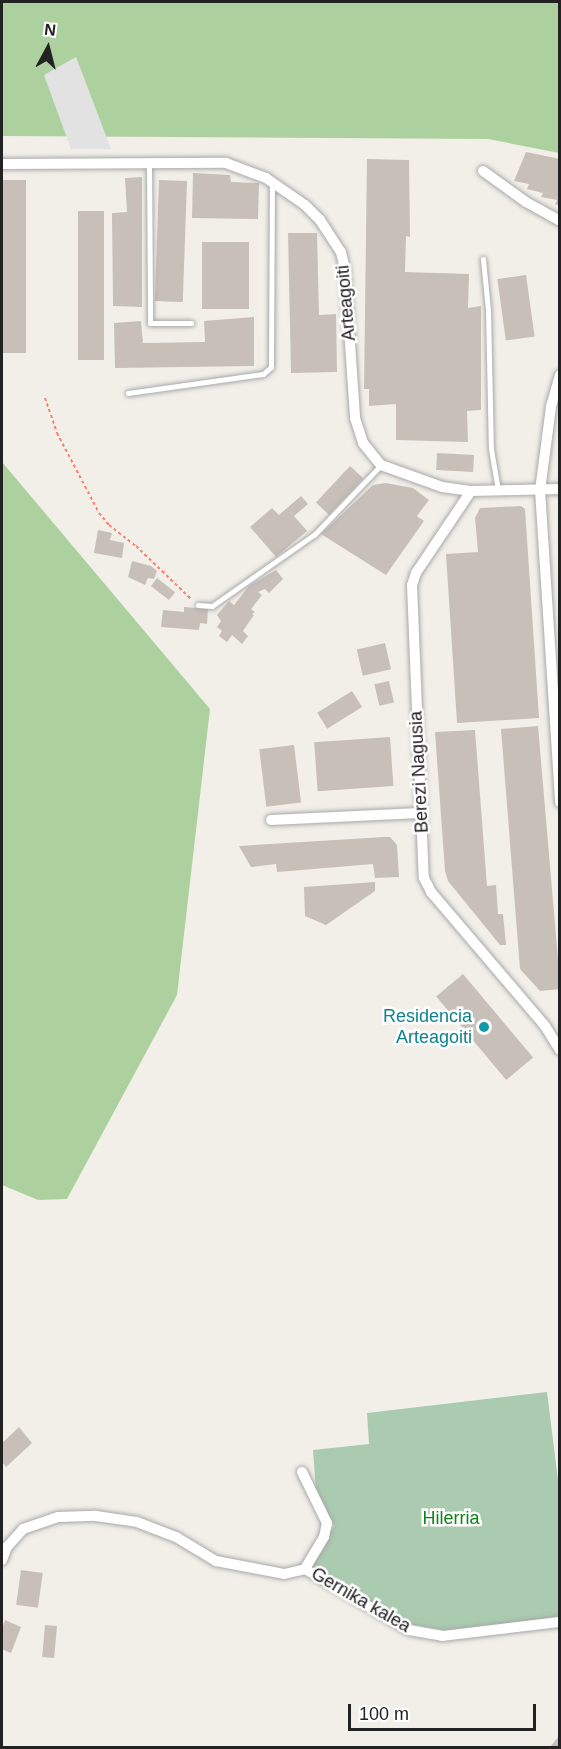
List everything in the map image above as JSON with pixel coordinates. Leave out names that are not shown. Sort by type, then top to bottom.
[{"type":"street","name":"Arteagoiti","points":[[2,164],[226,163],[272,182],[305,205],[320,220],[341,252],[345,270],[355,418],[363,443],[381,465]]},
{"type":"street","points":[[483,171],[526,202],[560,221]]},
{"type":"street","points":[[560,375],[551,407],[540,490],[560,802]]},
{"type":"street","points":[[381,465],[442,487],[471,491],[560,489]]},
{"type":"street","name":"Berezi Nagusia","points":[[471,491],[416,573],[412,585],[424,878],[431,892],[545,1026]]},
{"type":"street","points":[[271,820],[420,813]]},
{"type":"street","points":[[545,1026],[560,1033]]},
{"type":"street","points":[[545,1026],[559,1048]]},
{"type":"street","name":"Gernika kalea","points":[[302,1472],[327,1523],[324,1537],[305,1569],[409,1630],[442,1636],[560,1622]]},
{"type":"street","points":[[2,1560],[7,1547],[24,1529],[58,1517],[96,1516],[137,1522],[167,1533],[216,1562],[284,1574],[305,1569]]},
{"type":"lane","points":[[149,163],[150,322],[191,323]]},
{"type":"lane","points":[[128,393],[263,374],[271,367],[272,182]]},
{"type":"lane","points":[[483,258],[488,310],[491,449],[498,491]]},
{"type":"lane","points":[[198,605],[212,606],[315,534],[381,465]]},
{"type":"path","points":[[45,398],[57,433],[99,513],[109,525],[136,546],[167,578],[198,605]]},
{"type":"green space","points":[[2,2],[559,2],[559,153],[488,139],[2,136]]},
{"type":"green space","points":[[2,462],[210,709],[177,995],[67,1199],[38,1200],[2,1185]]},
{"type":"green space","name":"Hilerria","points":[[547,1392],[560,1496],[559,1618],[449,1631],[403,1623],[308,1569],[334,1526],[316,1492],[313,1450],[369,1444],[367,1413]]},
{"type":"shaded area","points":[[76,57],[111,149],[71,149],[44,75]]},
{"type":"building","points":[[526,152],[560,159],[560,206],[555,204],[557,200],[541,197],[543,193],[527,189],[529,184],[514,181]]},
{"type":"building","points":[[367,159],[409,160],[410,237],[406,236],[405,272],[469,274],[468,308],[481,306],[481,410],[467,411],[468,442],[396,440],[396,404],[369,406],[369,389],[364,389]]},
{"type":"building","points":[[193,173],[230,175],[231,182],[259,183],[258,219],[192,218]]},
{"type":"building","points":[[142,177],[142,307],[113,306],[112,213],[127,212],[125,178]]},
{"type":"building","points":[[2,180],[26,180],[26,353],[2,353]]},
{"type":"building","points":[[159,180],[187,181],[183,302],[155,301]]},
{"type":"building","points":[[78,211],[104,211],[104,360],[78,360]]},
{"type":"building","points":[[288,233],[317,233],[319,315],[336,314],[337,372],[291,373]]},
{"type":"building","points":[[202,242],[249,242],[249,309],[202,309]]},
{"type":"building","points":[[526,275],[535,336],[506,340],[497,279]]},
{"type":"building","points":[[254,317],[254,366],[115,368],[114,323],[141,321],[143,343],[205,342],[204,321]]},
{"type":"building","points":[[437,453],[474,455],[473,472],[436,470]]},
{"type":"building","points":[[350,466],[363,478],[329,515],[316,503]]},
{"type":"building","points":[[386,483],[413,488],[429,500],[417,516],[424,521],[386,575],[321,534],[373,485]]},
{"type":"building","points":[[301,496],[308,504],[294,516],[307,531],[276,557],[250,527],[272,508],[279,515]]},
{"type":"building","points":[[521,506],[525,509],[539,718],[457,723],[446,554],[478,552],[475,518],[480,508]]},
{"type":"building","points":[[98,530],[112,533],[110,540],[124,543],[122,558],[94,553]]},
{"type":"building","points":[[132,561],[151,566],[157,571],[154,579],[148,578],[145,585],[128,577]]},
{"type":"building","points":[[276,570],[283,579],[269,593],[265,589],[258,592],[262,595],[251,609],[255,612],[243,631],[248,636],[242,644],[232,635],[227,642],[219,636],[222,631],[217,627],[221,621],[217,615],[229,601],[234,605],[249,586]]},
{"type":"building","points":[[157,578],[175,592],[169,600],[151,586]]},
{"type":"building","points":[[184,607],[208,609],[207,624],[200,623],[199,630],[161,627],[163,610],[184,612]]},
{"type":"building","points":[[385,643],[391,669],[363,676],[357,650]]},
{"type":"building","points":[[389,681],[394,702],[379,706],[374,684]]},
{"type":"building","points":[[352,691],[362,707],[327,729],[317,713]]},
{"type":"building","points":[[538,726],[560,983],[560,989],[540,991],[520,969],[501,729]]},
{"type":"building","points":[[475,730],[487,886],[496,885],[498,914],[503,914],[506,945],[500,945],[448,881],[445,871],[435,732]]},
{"type":"building","points":[[390,737],[393,786],[318,791],[314,742]]},
{"type":"building","points":[[294,745],[301,803],[266,807],[259,749]]},
{"type":"building","points":[[390,837],[397,845],[399,877],[375,878],[373,864],[277,872],[276,864],[251,867],[239,846]]},
{"type":"building","points":[[375,882],[375,891],[326,925],[305,916],[304,887]]},
{"type":"building","name":"Residencia Arteagoiti","points":[[463,974],[533,1057],[506,1080],[436,996]]},
{"type":"building","points":[[19,1427],[32,1443],[6,1467],[2,1462],[2,1443]]},
{"type":"building","points":[[21,1570],[43,1573],[38,1608],[16,1605]]},
{"type":"building","points":[[5,1620],[21,1627],[11,1653],[2,1649],[2,1629]]},
{"type":"building","points":[[45,1625],[57,1626],[54,1658],[42,1657]]},
{"type":"building","points":[[560,1735],[560,1748],[549,1748]]},
{"type":"place","name":"Residencia Arteagoiti","points":[[484,1027]]}]
